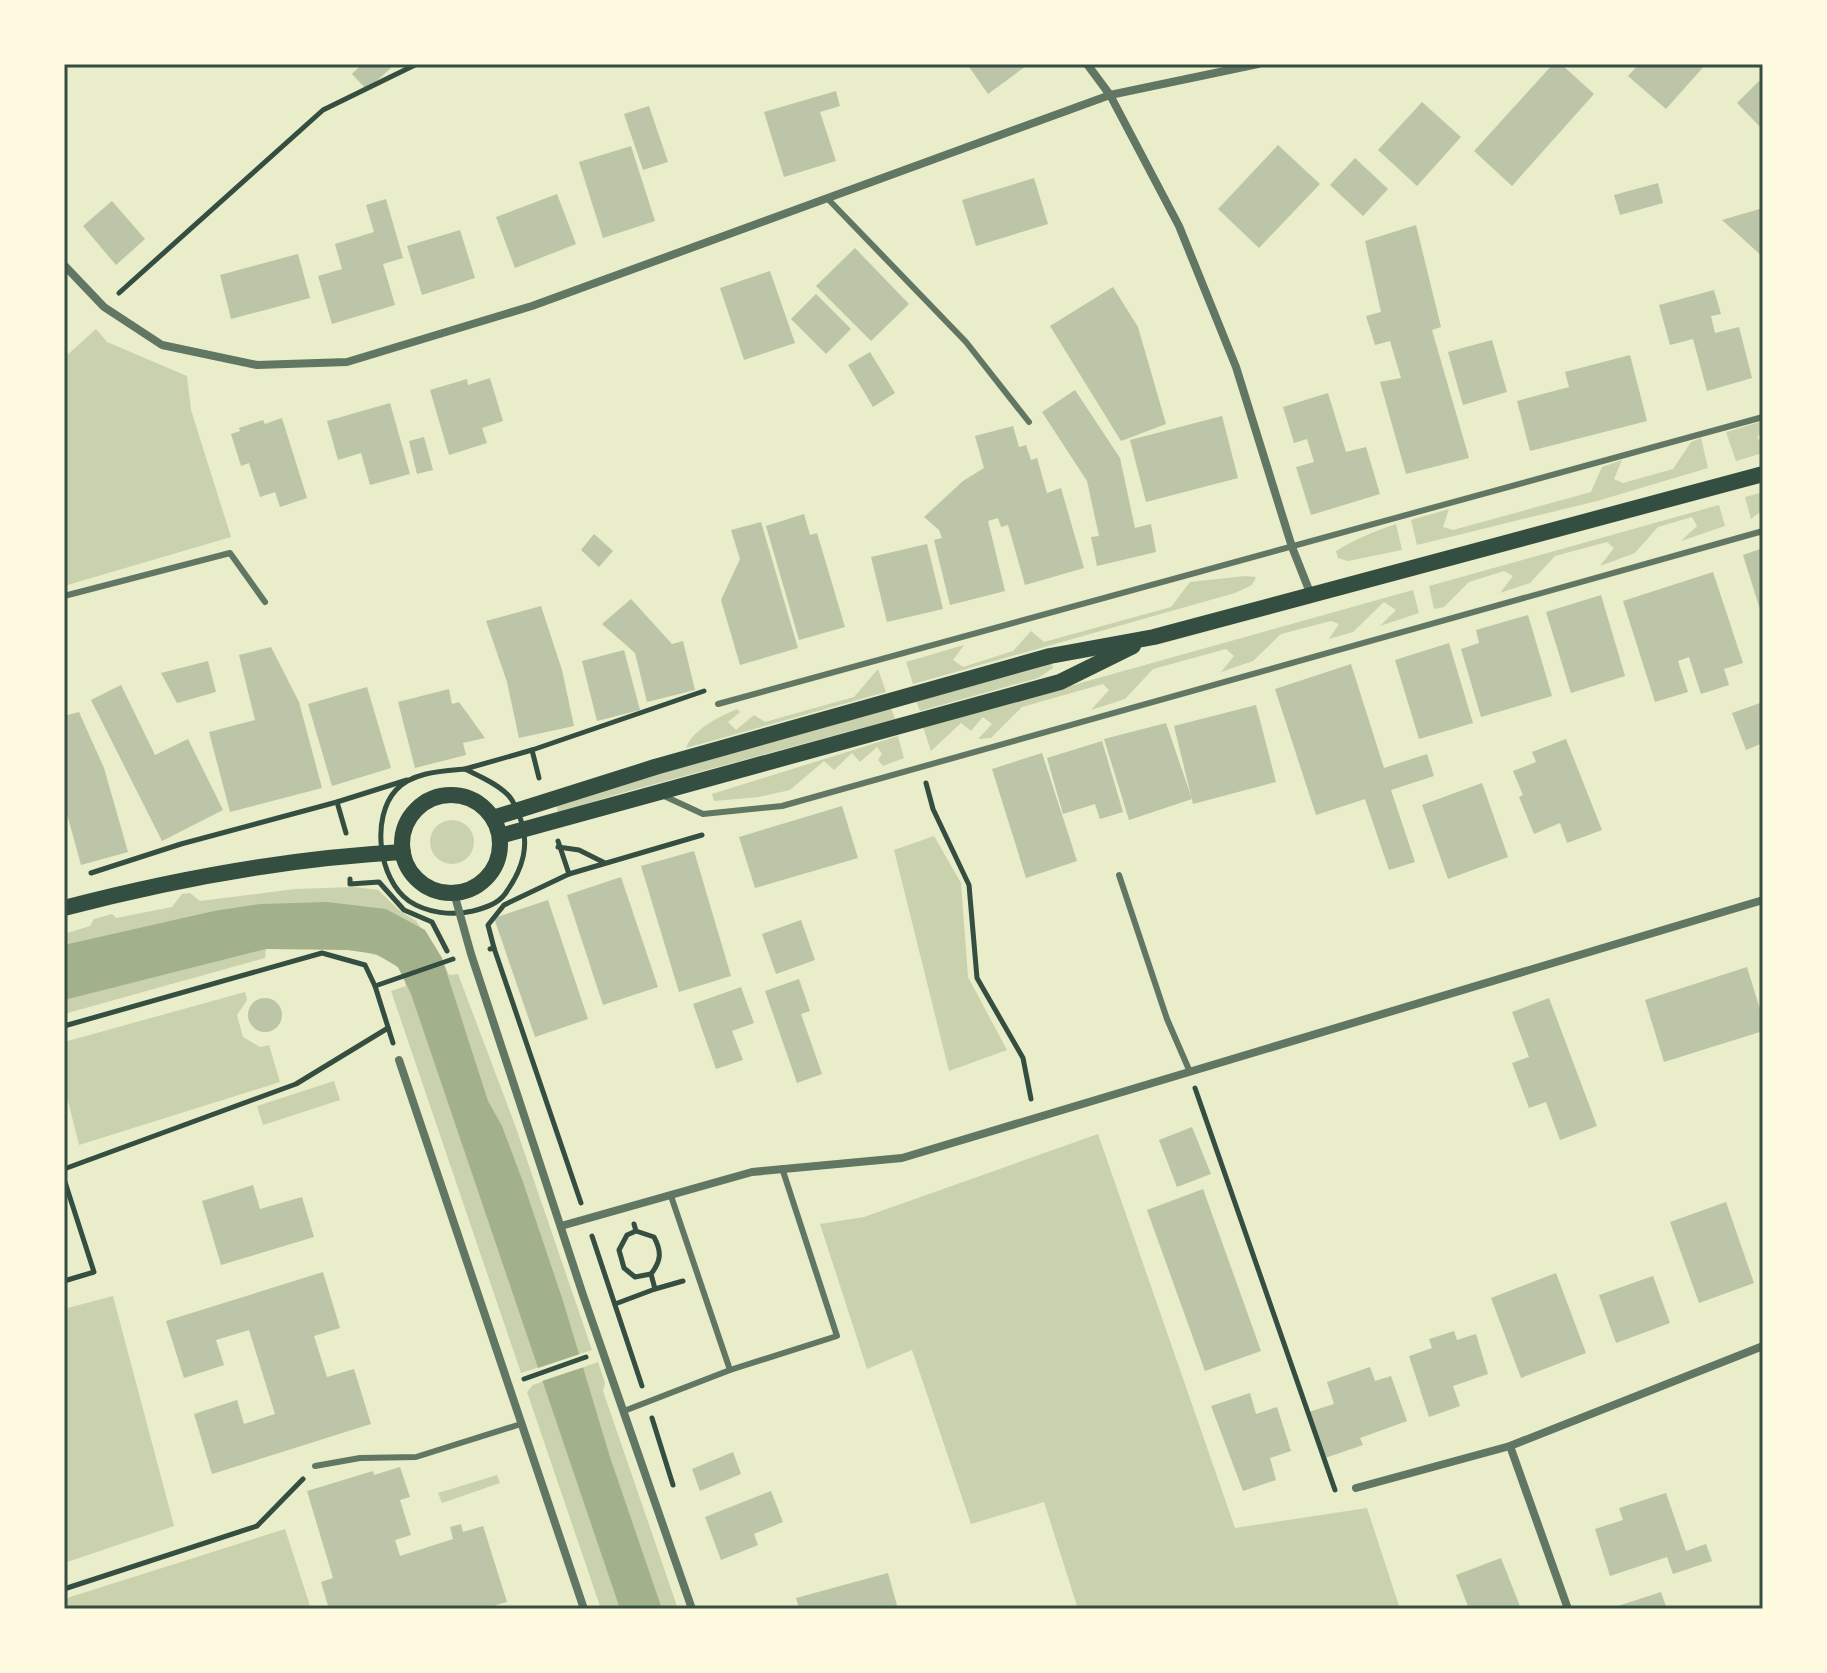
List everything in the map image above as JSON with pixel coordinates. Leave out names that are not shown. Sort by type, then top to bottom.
[{"type":"main road","points":[[493,818],[1050,656],[1154,637],[1763,474]]},
{"type":"main road","points":[[500,836],[1060,682],[1154,637]]},
{"type":"main road","points":[[439,796],[470,798],[483,806],[493,818],[500,836],[500,853],[484,881],[470,890],[454,893],[438,891],[422,884],[411,872],[403,852],[406,826],[413,813],[425,802],[439,796]]},
{"type":"main road","points":[[66,904],[202,877],[348,854],[403,852]]},
{"type":"street","points":[[1087,64],[1110,95],[1185,240],[1236,367],[1292,547],[1311,595]]},
{"type":"street","points":[[64,265],[104,307],[162,345],[257,365],[347,362],[532,306],[1110,95],[1258,64]]},
{"type":"street","points":[[454,893],[471,954],[561,1226],[692,1609]]},
{"type":"street","points":[[561,1226],[752,1172],[902,1158],[1763,900]]},
{"type":"street","points":[[399,1060],[584,1609]]},
{"type":"street","points":[[1356,1488],[1510,1446],[1763,1346]]},
{"type":"street","points":[[1510,1446],[1568,1609]]},
{"type":"lane","points":[[827,198],[966,342],[1029,422]]},
{"type":"lane","points":[[718,704],[1763,417]]},
{"type":"lane","points":[[659,793],[703,814],[770,807],[1763,531]]},
{"type":"lane","points":[[64,596],[230,553],[265,602]]},
{"type":"lane","points":[[1119,875],[1167,1019],[1190,1072]]},
{"type":"lane","points":[[624,1411],[730,1370],[837,1336],[782,1168]]},
{"type":"lane","points":[[671,1196],[730,1370]]},
{"type":"lane","points":[[315,1466],[360,1458],[416,1457],[521,1424]]},
{"type":"path","points":[[104,307],[323,110],[417,64]]},
{"type":"path","points":[[78,877],[181,844],[416,777],[465,769],[532,750],[545,801]]},
{"type":"path","points":[[921,767],[933,809],[969,885],[977,978],[1023,1058],[1035,1118]]},
{"type":"path","points":[[416,777],[397,789],[383,812],[380,842],[383,853],[393,883],[408,900],[431,911],[460,914],[482,909],[502,899],[518,876],[527,846],[525,830],[509,795],[465,769]]},
{"type":"path","points":[[337,802],[346,832],[350,884],[379,882],[404,910],[432,922],[451,960]]},
{"type":"path","points":[[552,822],[569,874]]},
{"type":"path","points":[[674,1488],[488,925],[504,905],[569,874],[711,832]]},
{"type":"path","points":[[545,850],[560,847],[579,850],[606,863]]},
{"type":"path","points":[[523,858],[534,854]]},
{"type":"path","points":[[471,954],[494,948]]},
{"type":"path","points":[[64,1026],[322,953],[365,965],[399,1060]]},
{"type":"path","points":[[375,986],[443,963]]},
{"type":"path","points":[[64,1169],[296,1084],[388,1028]]},
{"type":"path","points":[[1190,1072],[1337,1495],[1356,1488]]},
{"type":"path","points":[[64,1179],[94,1272],[64,1281]]},
{"type":"path","points":[[630,1207],[636,1231]]},
{"type":"path","points":[[636,1231],[654,1237],[660,1248],[659,1264],[651,1274],[635,1277],[624,1268],[619,1250],[627,1235],[636,1231]]},
{"type":"path","points":[[615,1304],[655,1289],[651,1274]]},
{"type":"path","points":[[523,1379],[603,1351]]},
{"type":"path","points":[[64,1589],[257,1526],[315,1466]]},
{"type":"shaded area","points":[[96,329],[107,342],[187,376],[191,410],[231,537],[64,586],[64,358]]},
{"type":"shaded area","points":[[1763,421],[1757,438],[1763,443],[1763,453],[1736,461],[1726,432]]},
{"type":"shaded area","points":[[1701,438],[1708,468],[1597,501],[1417,545],[1411,520],[1449,509],[1443,527],[1453,530],[1591,492],[1602,467],[1622,460],[1614,479],[1623,483],[1673,469],[1691,442]]},
{"type":"shaded area","points":[[1763,492],[1763,510],[1751,519],[1745,497]]},
{"type":"shaded area","points":[[1719,505],[1725,526],[1681,541],[1697,526],[1692,517],[1658,527],[1635,553],[1600,566],[1614,548],[1607,542],[1555,556],[1530,583],[1500,593],[1513,576],[1504,571],[1469,582],[1444,607],[1434,609],[1429,586]]},
{"type":"shaded area","points":[[1396,524],[1402,550],[1348,561],[1338,558],[1336,551]]},
{"type":"shaded area","points":[[1256,577],[1252,585],[1235,593],[913,684],[906,662],[964,645],[953,660],[963,667],[1013,651],[1031,631],[1044,642],[1171,607],[1190,582]]},
{"type":"shaded area","points":[[1413,590],[1419,613],[1380,626],[1396,610],[1384,602],[1353,632],[1329,639],[1339,624],[1331,621],[1281,634],[1253,661],[1221,672],[1234,656],[1226,649],[1153,669],[1125,699],[1091,710],[1109,690],[1103,684],[1022,707],[991,738],[978,739],[992,724],[983,717],[971,731],[961,723],[931,751],[923,727]]},
{"type":"shaded area","points":[[1052,664],[1053,668],[1038,678],[920,711],[916,701]]},
{"type":"shaded area","points":[[878,669],[886,692],[686,748],[700,729],[737,709],[740,712],[728,722],[736,730],[754,715],[765,722],[854,697]]},
{"type":"shaded area","points":[[891,708],[895,719],[558,813],[556,803]]},
{"type":"shaded area","points":[[898,736],[904,758],[883,766],[878,760],[882,754],[877,747],[860,762],[852,753],[834,770],[824,761],[790,790],[759,797],[714,801],[712,794]]},
{"type":"shaded area","points":[[452,820],[468,826],[474,842],[468,858],[452,864],[436,858],[430,842],[436,826]]},
{"type":"shaded area","points":[[934,836],[961,883],[968,977],[1007,1050],[949,1071],[894,850]]},
{"type":"shaded area","points":[[355,887],[378,890],[416,921],[442,958],[401,972],[391,962],[358,951],[266,949],[265,958],[64,1014],[64,934],[90,926],[94,919],[172,907],[182,894],[190,893],[200,901],[295,889]]},
{"type":"shaded area","points":[[327,902],[386,909],[425,930],[442,958],[488,1101],[502,1126],[523,1182],[662,1609],[620,1609],[411,994],[398,967],[376,954],[348,950],[266,949],[64,1000],[64,945],[214,911],[260,904]]},
{"type":"shaded area","points":[[445,966],[449,975],[458,974],[515,1125],[592,1350],[521,1373],[391,991],[406,986],[404,979]]},
{"type":"shaded area","points":[[245,992],[247,1000],[237,1015],[243,1037],[260,1047],[269,1045],[280,1082],[79,1145],[64,1085],[64,1042]]},
{"type":"shaded area","points":[[334,1081],[340,1100],[263,1125],[257,1106]]},
{"type":"shaded area","points":[[1098,1134],[1235,1528],[1367,1508],[1400,1609],[1078,1609],[1044,1502],[971,1524],[912,1350],[867,1369],[820,1224],[864,1217]]},
{"type":"shaded area","points":[[113,1296],[174,1526],[64,1563],[64,1309]]},
{"type":"shaded area","points":[[598,1362],[605,1383],[603,1391],[678,1609],[601,1609],[527,1392],[533,1385]]},
{"type":"shaded area","points":[[497,1475],[500,1483],[442,1503],[438,1493]]},
{"type":"shaded area","points":[[285,1529],[311,1609],[64,1609],[64,1599]]},
{"type":"pier","points":[[583,1353],[587,1366],[539,1382],[535,1369]]},
{"type":"building","points":[[362,64],[395,64],[367,90],[352,74]]},
{"type":"building","points":[[967,64],[1025,64],[1026,66],[988,94]]},
{"type":"building","points":[[1553,64],[1561,64],[1594,94],[1512,186],[1474,151]]},
{"type":"building","points":[[1639,64],[1706,64],[1666,109],[1628,76]]},
{"type":"building","points":[[1759,81],[1763,85],[1763,130],[1737,103]]},
{"type":"building","points":[[836,91],[840,106],[820,112],[836,161],[784,177],[764,112]]},
{"type":"building","points":[[1422,102],[1461,137],[1417,186],[1378,150]]},
{"type":"building","points":[[649,106],[668,162],[643,170],[624,114]]},
{"type":"building","points":[[1278,145],[1320,184],[1259,248],[1218,209]]},
{"type":"building","points":[[631,146],[655,221],[603,238],[579,162]]},
{"type":"building","points":[[1355,158],[1388,189],[1363,216],[1330,185]]},
{"type":"building","points":[[1034,178],[1048,224],[976,246],[962,200]]},
{"type":"building","points":[[1658,183],[1663,203],[1620,215],[1614,195]]},
{"type":"building","points":[[557,194],[576,244],[515,268],[496,217]]},
{"type":"building","points":[[386,199],[403,258],[383,264],[395,305],[332,324],[318,276],[342,269],[335,244],[374,232],[366,205]]},
{"type":"building","points":[[112,201],[145,239],[116,265],[83,226]]},
{"type":"building","points":[[1763,208],[1763,257],[1722,220]]},
{"type":"building","points":[[1416,225],[1441,327],[1432,330],[1469,458],[1406,474],[1380,382],[1401,378],[1390,341],[1375,345],[1366,316],[1381,312],[1365,241]]},
{"type":"building","points":[[460,230],[475,278],[422,295],[407,246]]},
{"type":"building","points":[[855,248],[909,304],[871,341],[816,286]]},
{"type":"building","points":[[298,254],[310,298],[231,319],[220,275]]},
{"type":"building","points":[[770,271],[795,343],[744,360],[720,288]]},
{"type":"building","points":[[1113,287],[1138,327],[1166,424],[1121,441],[1050,326]]},
{"type":"building","points":[[1714,290],[1721,314],[1711,316],[1715,333],[1739,327],[1752,378],[1707,391],[1693,339],[1670,345],[1659,305]]},
{"type":"building","points":[[816,294],[851,329],[826,354],[791,319]]},
{"type":"building","points":[[1492,340],[1507,392],[1463,405],[1448,352]]},
{"type":"building","points":[[870,352],[895,393],[873,407],[848,365]]},
{"type":"building","points":[[1630,355],[1647,421],[1530,451],[1517,401],[1569,387],[1565,372]]},
{"type":"building","points":[[490,378],[503,421],[482,428],[487,443],[449,455],[430,390],[467,379],[468,385]]},
{"type":"building","points":[[1075,390],[1120,458],[1135,528],[1151,524],[1156,552],[1097,566],[1091,537],[1099,536],[1087,481],[1042,412]]},
{"type":"building","points":[[1328,393],[1346,452],[1366,447],[1380,494],[1311,515],[1296,467],[1314,462],[1307,439],[1294,443],[1283,407]]},
{"type":"building","points":[[390,403],[410,474],[370,485],[361,453],[338,460],[327,421]]},
{"type":"building","points":[[1222,416],[1238,478],[1146,502],[1130,440]]},
{"type":"building","points":[[282,418],[307,498],[280,507],[275,492],[260,497],[249,463],[241,466],[231,434],[263,420],[265,424]]},
{"type":"building","points":[[1013,426],[1019,447],[1026,445],[1031,460],[1037,458],[1047,493],[1061,488],[1084,568],[1025,585],[1008,525],[1001,527],[998,518],[988,521],[1005,591],[950,605],[934,540],[942,538],[939,530],[924,517],[963,481],[984,468],[975,436]]},
{"type":"building","points":[[424,437],[433,470],[417,474],[409,441]]},
{"type":"building","points":[[804,514],[810,535],[817,533],[845,627],[799,640],[766,526]]},
{"type":"building","points":[[761,522],[798,648],[740,665],[721,600],[740,559],[731,530]]},
{"type":"building","points":[[594,534],[613,551],[599,567],[581,550]]},
{"type":"building","points":[[927,544],[943,609],[887,622],[871,557]]},
{"type":"building","points":[[1763,548],[1763,616],[1762,616],[1743,555]]},
{"type":"building","points":[[1713,572],[1743,663],[1724,669],[1729,685],[1701,694],[1689,657],[1678,661],[1688,692],[1655,702],[1623,601]]},
{"type":"building","points":[[1601,595],[1625,676],[1571,693],[1546,612]]},
{"type":"building","points":[[631,599],[672,644],[683,641],[695,690],[647,702],[635,653],[602,624]]},
{"type":"building","points":[[541,606],[562,670],[574,726],[519,738],[507,682],[486,621]]},
{"type":"building","points":[[1528,615],[1552,696],[1481,717],[1461,649],[1479,643],[1476,630]]},
{"type":"building","points":[[1449,643],[1473,723],[1419,739],[1395,660]]},
{"type":"building","points":[[271,647],[299,702],[322,788],[230,812],[209,732],[255,720],[239,655]]},
{"type":"building","points":[[624,650],[640,710],[597,721],[582,661]]},
{"type":"building","points":[[208,661],[216,692],[177,703],[161,673]]},
{"type":"building","points":[[1351,664],[1384,768],[1427,754],[1434,776],[1391,790],[1415,862],[1389,870],[1365,799],[1316,815],[1275,689]]},
{"type":"building","points":[[121,685],[155,755],[188,739],[223,810],[162,841],[91,700]]},
{"type":"building","points":[[367,687],[391,768],[332,786],[308,704]]},
{"type":"building","points":[[449,689],[452,704],[459,702],[485,738],[463,743],[466,755],[415,768],[398,702]]},
{"type":"building","points":[[1763,702],[1763,743],[1746,750],[1732,713]]},
{"type":"building","points":[[1256,705],[1276,782],[1193,804],[1174,726]]},
{"type":"building","points":[[79,712],[104,768],[128,852],[81,865],[64,803],[64,716]]},
{"type":"building","points":[[1166,723],[1192,799],[1129,820],[1104,739]]},
{"type":"building","points":[[1566,739],[1602,830],[1567,843],[1560,823],[1534,834],[1519,797],[1523,795],[1513,771],[1536,762],[1532,752]]},
{"type":"building","points":[[1102,741],[1123,812],[1100,819],[1095,804],[1063,814],[1047,758]]},
{"type":"building","points":[[1042,753],[1077,861],[1026,878],[992,769]]},
{"type":"building","points":[[1482,783],[1508,857],[1448,879],[1422,805]]},
{"type":"building","points":[[842,806],[858,858],[755,888],[739,837]]},
{"type":"building","points":[[694,851],[731,976],[679,992],[641,866]]},
{"type":"building","points":[[621,877],[658,987],[603,1005],[567,895]]},
{"type":"building","points":[[548,900],[588,1019],[535,1037],[494,918]]},
{"type":"building","points":[[801,920],[815,960],[776,974],[762,934]]},
{"type":"building","points":[[1747,967],[1763,1019],[1763,1031],[1664,1062],[1645,1000]]},
{"type":"building","points":[[799,979],[810,1011],[801,1014],[822,1074],[797,1083],[765,991]]},
{"type":"building","points":[[741,987],[754,1023],[732,1031],[743,1060],[716,1069],[693,1004]]},
{"type":"building","points":[[265,998],[277,1003],[282,1015],[277,1027],[265,1032],[253,1027],[248,1015],[253,1003]]},
{"type":"building","points":[[1549,998],[1597,1126],[1560,1140],[1546,1102],[1529,1108],[1512,1063],[1529,1057],[1512,1012]]},
{"type":"building","points":[[1192,1127],[1211,1174],[1177,1187],[1159,1140]]},
{"type":"building","points":[[253,1185],[260,1209],[302,1197],[314,1237],[221,1265],[202,1201]]},
{"type":"building","points":[[1203,1189],[1261,1351],[1205,1371],[1147,1210]]},
{"type":"building","points":[[1726,1202],[1754,1283],[1699,1303],[1670,1222]]},
{"type":"building","points":[[323,1272],[340,1328],[314,1336],[327,1377],[354,1369],[371,1424],[212,1474],[194,1414],[237,1400],[244,1424],[275,1414],[249,1330],[216,1340],[224,1365],[184,1378],[166,1321]]},
{"type":"building","points":[[1556,1273],[1586,1353],[1521,1378],[1491,1298]]},
{"type":"building","points":[[1653,1276],[1670,1323],[1616,1343],[1599,1295]]},
{"type":"building","points":[[1454,1331],[1457,1340],[1476,1334],[1488,1374],[1453,1386],[1460,1406],[1429,1417],[1409,1356],[1432,1348],[1429,1339]]},
{"type":"building","points":[[1370,1367],[1375,1381],[1391,1376],[1407,1421],[1360,1438],[1363,1445],[1325,1458],[1309,1412],[1334,1404],[1327,1382]]},
{"type":"building","points":[[1250,1393],[1256,1414],[1277,1407],[1291,1451],[1270,1458],[1276,1480],[1243,1491],[1211,1406]]},
{"type":"building","points":[[733,1452],[741,1474],[700,1491],[692,1469]]},
{"type":"building","points":[[400,1467],[410,1497],[400,1500],[411,1535],[395,1540],[400,1556],[453,1539],[450,1527],[461,1524],[463,1532],[483,1526],[507,1602],[483,1609],[329,1609],[321,1582],[333,1578],[307,1491],[373,1471],[374,1475]]},
{"type":"building","points":[[771,1491],[783,1522],[754,1534],[758,1545],[721,1560],[705,1517]]},
{"type":"building","points":[[1666,1493],[1686,1551],[1706,1544],[1712,1561],[1673,1574],[1667,1557],[1610,1576],[1595,1529],[1623,1520],[1619,1508]]},
{"type":"building","points":[[1501,1558],[1521,1609],[1469,1609],[1456,1575]]},
{"type":"building","points":[[888,1573],[898,1609],[799,1609],[796,1598]]},
{"type":"building","points":[[1661,1592],[1667,1609],[1619,1609],[1618,1606]]}]
